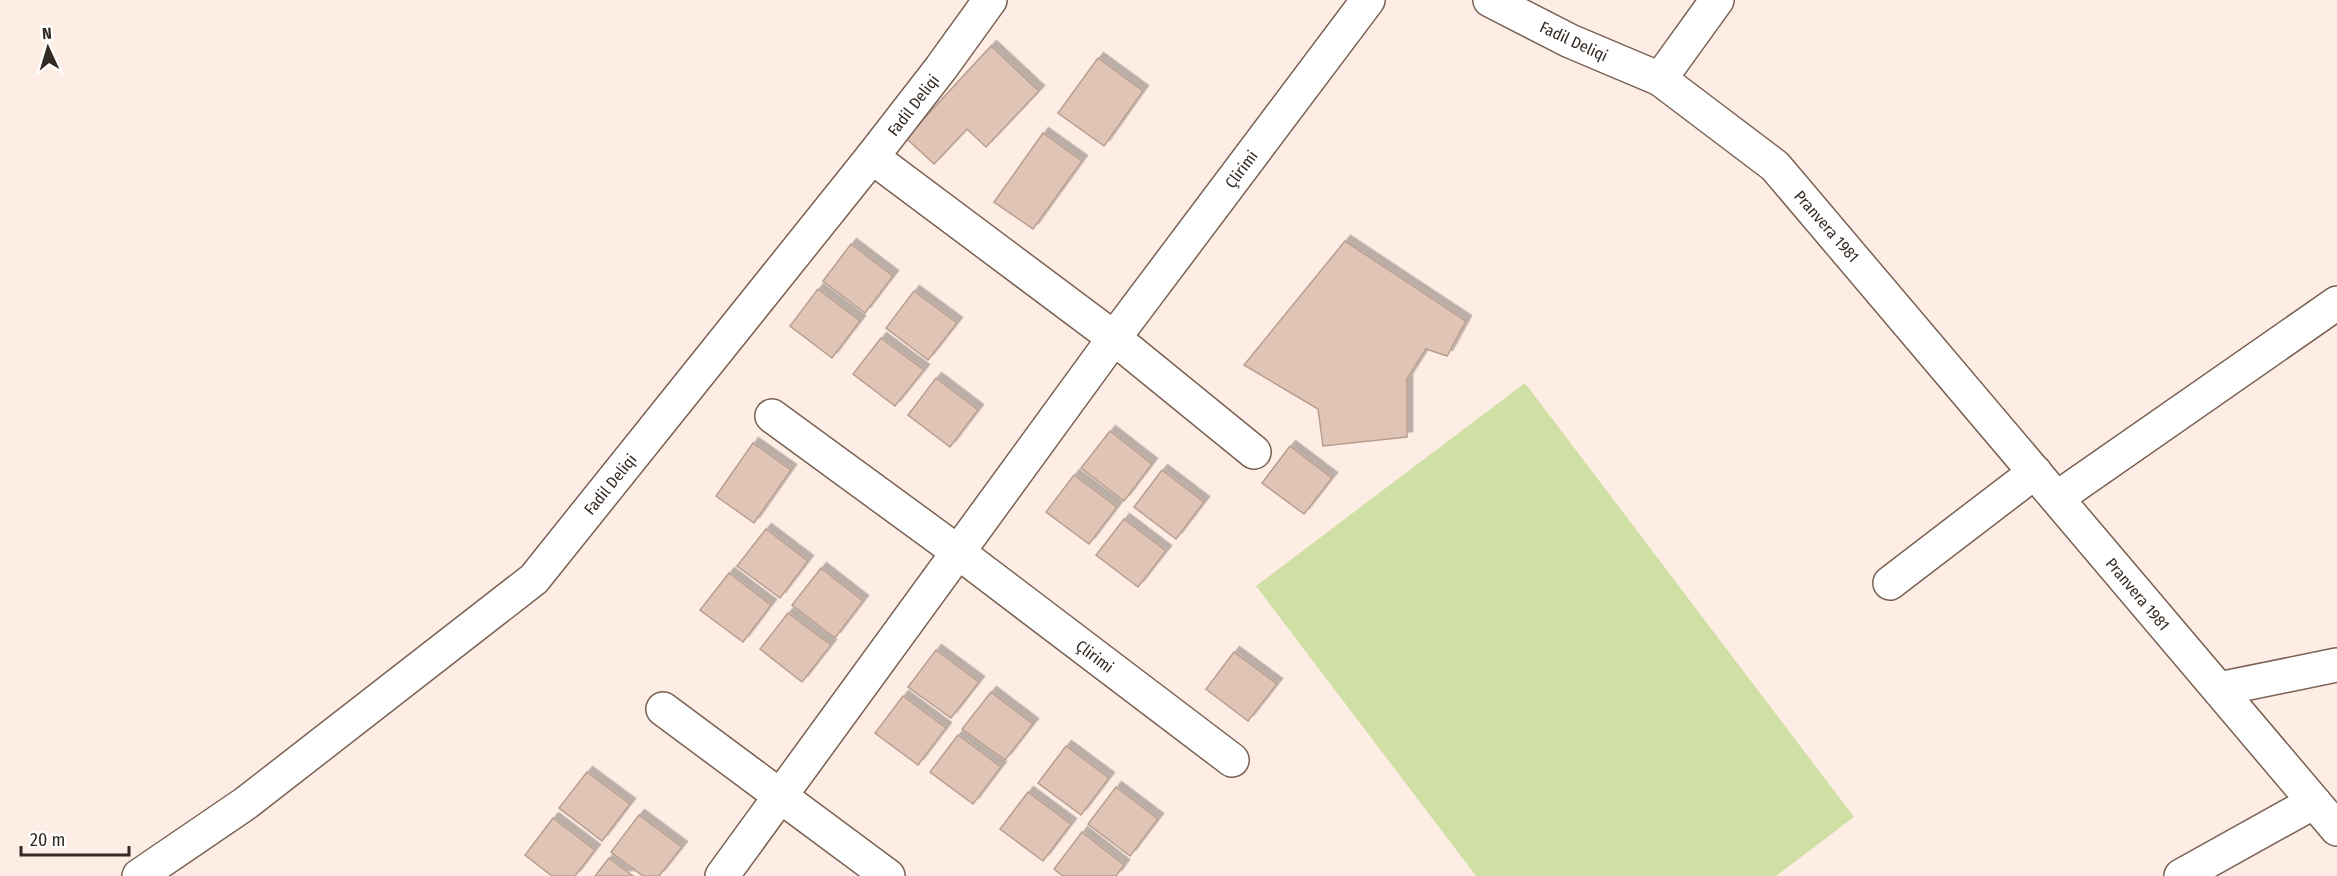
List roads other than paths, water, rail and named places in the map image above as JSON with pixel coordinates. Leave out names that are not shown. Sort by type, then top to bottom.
[{"type":"street","name":"Fadil Deliqi","points":[[139,876],[246,803],[534,579],[872,157],[942,68],[990,0]]},
{"type":"street","name":"Çlirimi","points":[[722,876],[1114,338],[1368,0]]},
{"type":"street","name":"Fadil Deliqi","points":[[1490,0],[1570,41],[1660,79]]},
{"type":"street","points":[[1660,79],[1718,0]]},
{"type":"street","name":"Pranvera 1981","points":[[1660,79],[1775,166],[2337,829]]},
{"type":"street","points":[[872,157],[1114,338],[1254,452]]},
{"type":"street","points":[[2057,498],[2337,303]]},
{"type":"street","name":"Çlirimi","points":[[772,416],[958,552],[1232,760]]},
{"type":"street","points":[[1890,583],[2035,472]]},
{"type":"street","points":[[2219,689],[2337,665]]},
{"type":"street","points":[[663,709],[888,876]]},
{"type":"street","points":[[2181,876],[2314,802]]}]
